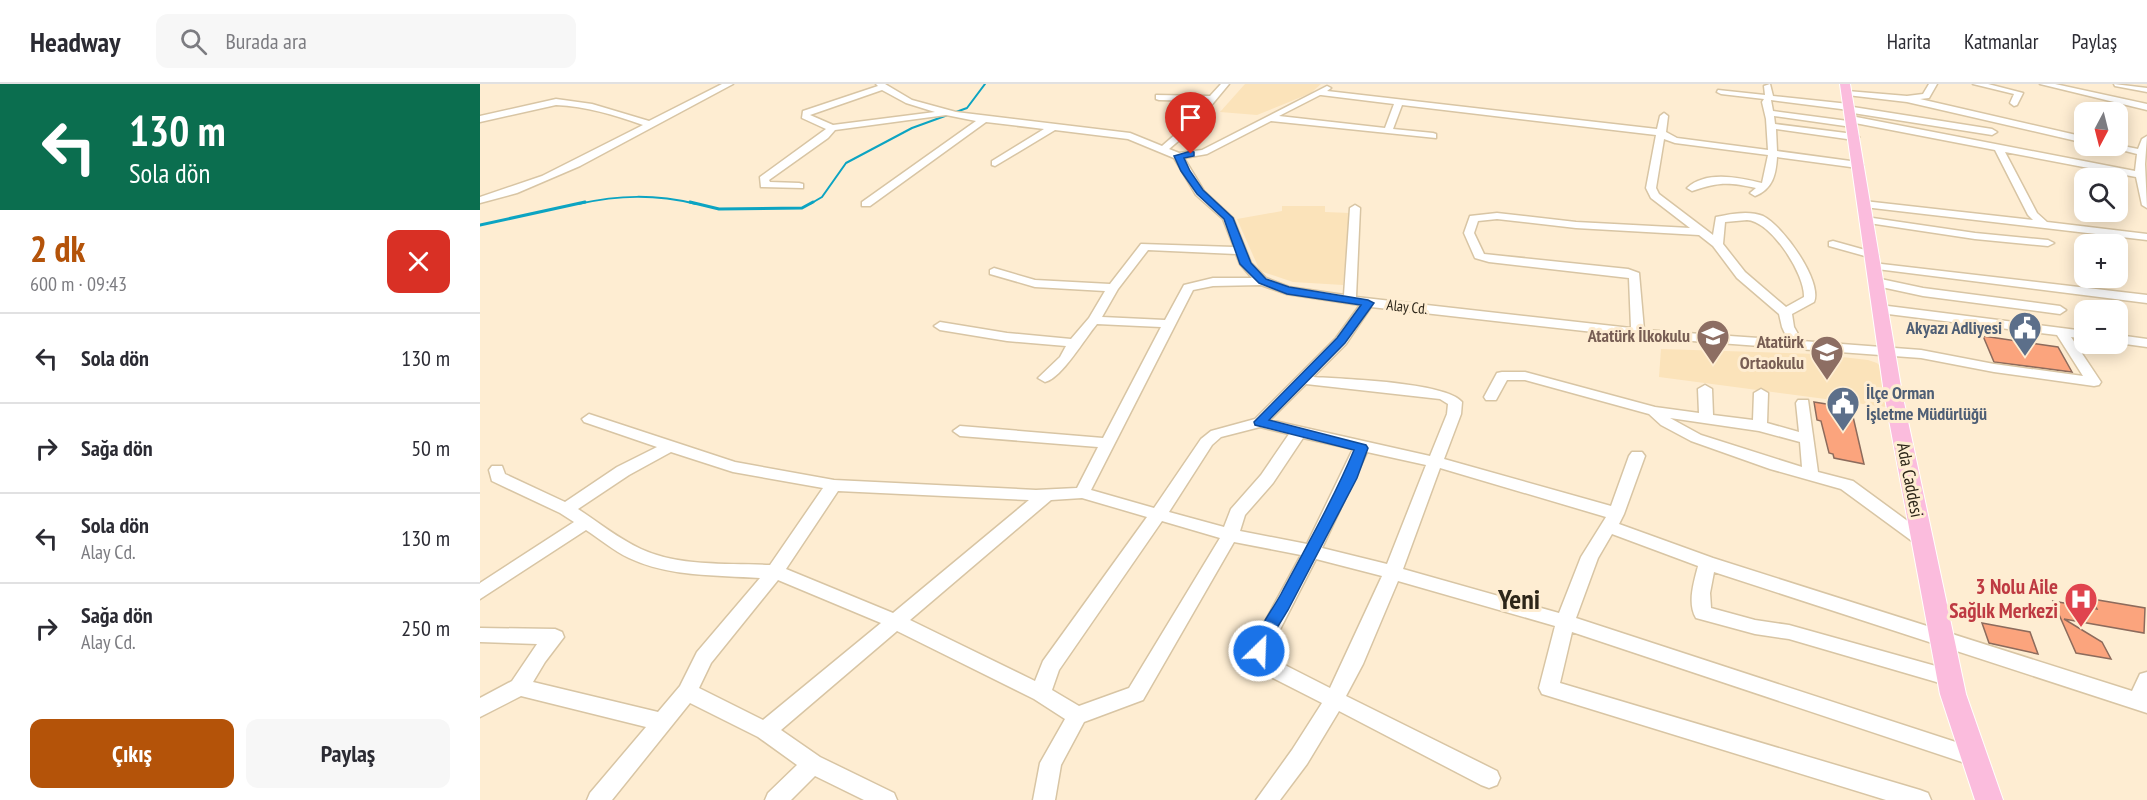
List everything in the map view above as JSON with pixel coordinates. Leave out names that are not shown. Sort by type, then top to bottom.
[{"type":"main road","name":"Ada Caddesi","points":[[1849,111],[1887,352],[1942,640],[1950,678],[1989,800]]},
{"type":"street","points":[[480,200],[540,181],[729,84]]},
{"type":"street","points":[[1164,149],[1186,129],[1225,84]]},
{"type":"street","points":[[947,112],[832,128],[805,116],[881,86],[912,102],[967,117],[1130,136],[1178,156],[1204,152],[1321,93],[1332,84]]},
{"type":"street","points":[[1926,96],[1933,84]]},
{"type":"street","points":[[1977,84],[2019,93],[2014,103]]},
{"type":"street","points":[[2044,84],[2147,107]]},
{"type":"street","points":[[2118,84],[2147,90]]},
{"type":"street","points":[[1692,188],[1707,181],[1720,180],[1760,189],[1772,169],[1773,126],[1766,102],[1769,98],[1768,86]]},
{"type":"street","points":[[1721,92],[1849,111],[1900,116],[1992,132]]},
{"type":"street","points":[[549,93],[567,102]]},
{"type":"street","points":[[1321,93],[1611,125],[1659,134],[1675,140],[1858,165]]},
{"type":"street","points":[[1773,126],[1926,96],[1953,103]]},
{"type":"street","points":[[1159,97],[1211,99]]},
{"type":"street","points":[[1907,99],[2074,137]]},
{"type":"street","points":[[480,119],[556,102],[567,102],[627,116],[652,125]]},
{"type":"street","points":[[1388,131],[1399,102]]},
{"type":"street","points":[[1771,113],[1849,111],[1999,149],[2142,170]]},
{"type":"street","points":[[1664,116],[1651,188],[1655,196],[1717,244],[1741,274],[1785,313],[1788,327],[1797,344]]},
{"type":"street","points":[[1269,118],[1433,136]]},
{"type":"street","points":[[866,204],[984,119]]},
{"type":"street","points":[[995,164],[1053,127]]},
{"type":"street","points":[[799,186],[765,185],[764,179],[825,136],[832,128]]},
{"type":"street","points":[[2147,139],[2141,152],[2147,206]]},
{"type":"street","points":[[1999,149],[2032,216],[2045,226]]},
{"type":"street","points":[[2128,149],[2141,152]]},
{"type":"street","points":[[1178,156],[1185,171],[1200,192],[1228,218],[1246,264],[1262,281]]},
{"type":"street","points":[[1350,300],[1355,208]]},
{"type":"street","points":[[1865,212],[2045,226],[2147,237]]},
{"type":"street","points":[[1865,212],[1975,236],[2048,243]]},
{"type":"street","points":[[1638,333],[1635,276],[1628,273],[1493,260],[1479,256],[1469,233],[1474,218],[1497,216],[1576,225],[1701,232]]},
{"type":"street","points":[[1717,244],[1720,219],[1755,217],[1762,220],[1790,253],[1809,284],[1812,294],[1810,298],[1785,313]]},
{"type":"street","points":[[1833,244],[1923,292],[2060,310]]},
{"type":"street","points":[[1045,378],[1065,359],[1074,343],[1094,320],[1113,288],[1145,246],[1241,251]]},
{"type":"street","points":[[1874,267],[2147,299]]},
{"type":"street","points":[[994,272],[1005,278],[1023,281],[1113,288]]},
{"type":"street","points":[[1082,493],[1188,288],[1213,282],[1262,281]]},
{"type":"street","name":"Alay Cd.","points":[[1262,281],[1287,290],[1368,303],[1638,333],[1921,354],[1994,368],[2094,382],[2061,332]]},
{"type":"street","points":[[1041,693],[1050,667],[1159,513],[1206,442],[1216,434],[1260,422],[1341,341],[1368,303]]},
{"type":"street","points":[[1880,309],[2074,334]]},
{"type":"street","points":[[1094,320],[1168,324]]},
{"type":"street","points":[[940,326],[1007,337],[1074,343]]},
{"type":"street","points":[[2128,341],[2147,344]]},
{"type":"street","points":[[1491,397],[1502,376],[1526,376],[1654,411],[1760,426],[1807,439]]},
{"type":"street","points":[[1267,800],[1305,753],[1335,700],[1373,622],[1454,414],[1455,402],[1444,394],[1303,380]]},
{"type":"street","points":[[1705,389],[1706,417]]},
{"type":"street","points":[[1760,426],[1761,393]]},
{"type":"street","points":[[1803,403],[1811,475]]},
{"type":"street","points":[[1654,411],[1666,422],[1696,438],[1847,485],[1922,540]]},
{"type":"street","points":[[589,419],[733,467],[834,484],[909,490],[1046,495],[1082,493],[1230,535],[1311,551],[1391,571],[1565,622],[1974,757]]},
{"type":"street","points":[[1260,422],[1361,448],[1434,462],[1511,482],[1612,520],[1707,563],[2142,703],[2147,680]]},
{"type":"street","points":[[960,431],[1106,443]]},
{"type":"street","points":[[1044,800],[1051,763],[1077,716],[1136,694],[1230,535],[1237,513],[1267,479],[1291,441],[1299,433]]},
{"type":"street","points":[[566,509],[623,471],[668,447]]},
{"type":"street","points":[[1361,448],[1349,478],[1283,606],[1264,634],[1259,651],[1266,665],[1489,778]]},
{"type":"street","points":[[1637,456],[1612,520],[1590,557],[1565,622],[1549,688],[1920,800]]},
{"type":"street","points":[[497,470],[498,477],[566,509],[633,553],[659,563],[775,572],[895,621],[1041,693],[1077,716]]},
{"type":"street","points":[[598,800],[687,692],[704,658],[775,572],[834,484]]},
{"type":"street","points":[[765,731],[1046,495]]},
{"type":"street","points":[[480,592],[585,523]]},
{"type":"street","points":[[1707,563],[1701,593],[1701,613],[1755,627],[1789,632],[1950,678]]},
{"type":"street","points":[[480,635],[555,637],[538,656],[519,687],[480,708]]},
{"type":"street","points":[[519,687],[661,722]]},
{"type":"street","points":[[687,692],[765,731],[813,764],[886,800]]},
{"type":"street","points":[[776,800],[813,764]]},
{"type":"shaded area","points":[[1245,84],[1321,84],[1311,93],[1257,115],[1220,112]]},
{"type":"shaded area","points":[[1282,206],[1325,206],[1325,212],[1350,213],[1343,285],[1293,282],[1260,271],[1237,219],[1282,211]]},
{"type":"shaded area","points":[[1661,349],[1816,354],[1868,360],[1877,363],[1883,369],[1886,407],[1659,377]]},
{"type":"building","name":"Akyazı Adliyesi","points":[[1983,336],[2058,347],[2072,372],[1994,362]]},
{"type":"building","name":"İlçe Orman İşletme Müdürlüğü","points":[[1814,402],[1851,408],[1864,464],[1834,458],[1833,454],[1829,453],[1821,421],[1817,420]]},
{"type":"building","name":"3 Nolu Aile Sağlık Merkezi","points":[[2092,599],[2145,608],[2144,633],[2064,619],[2102,642],[2111,659],[2076,653],[2053,601],[2097,609]]},
{"type":"building","points":[[1982,623],[2030,632],[2038,654],[1989,643]]},
{"type":"waterway","points":[[810,204],[822,197],[846,163],[912,128],[967,108],[985,84]]},
{"type":"waterway","points":[[578,204],[637,197],[696,204]]},
{"type":"waterway","points":[[480,225],[585,202]]},
{"type":"waterway","points":[[690,202],[719,209],[802,208],[813,202]]},
{"type":"place","name":"Akyazı Adliyesi","points":[[2025,357]]},
{"type":"place","name":"Atatürk İlkokulu","points":[[1713,365]]},
{"type":"place","name":"Atatürk Ortaokulu","points":[[1827,381]]},
{"type":"place","name":"İlçe Orman İşletme Müdürlüğü","points":[[1843,432]]},
{"type":"place","name":"3 Nolu Aile Sağlık Merkezi","points":[[2081,628]]},
{"type":"district","name":"Yeni","points":[[1519,599]]},
{"type":"route","points":[[1191,154],[1178,156],[1185,171],[1200,192],[1228,218],[1246,264],[1262,281],[1287,290],[1368,303],[1341,341],[1260,422],[1361,448],[1349,478],[1283,606],[1264,634],[1259,651]]}]
